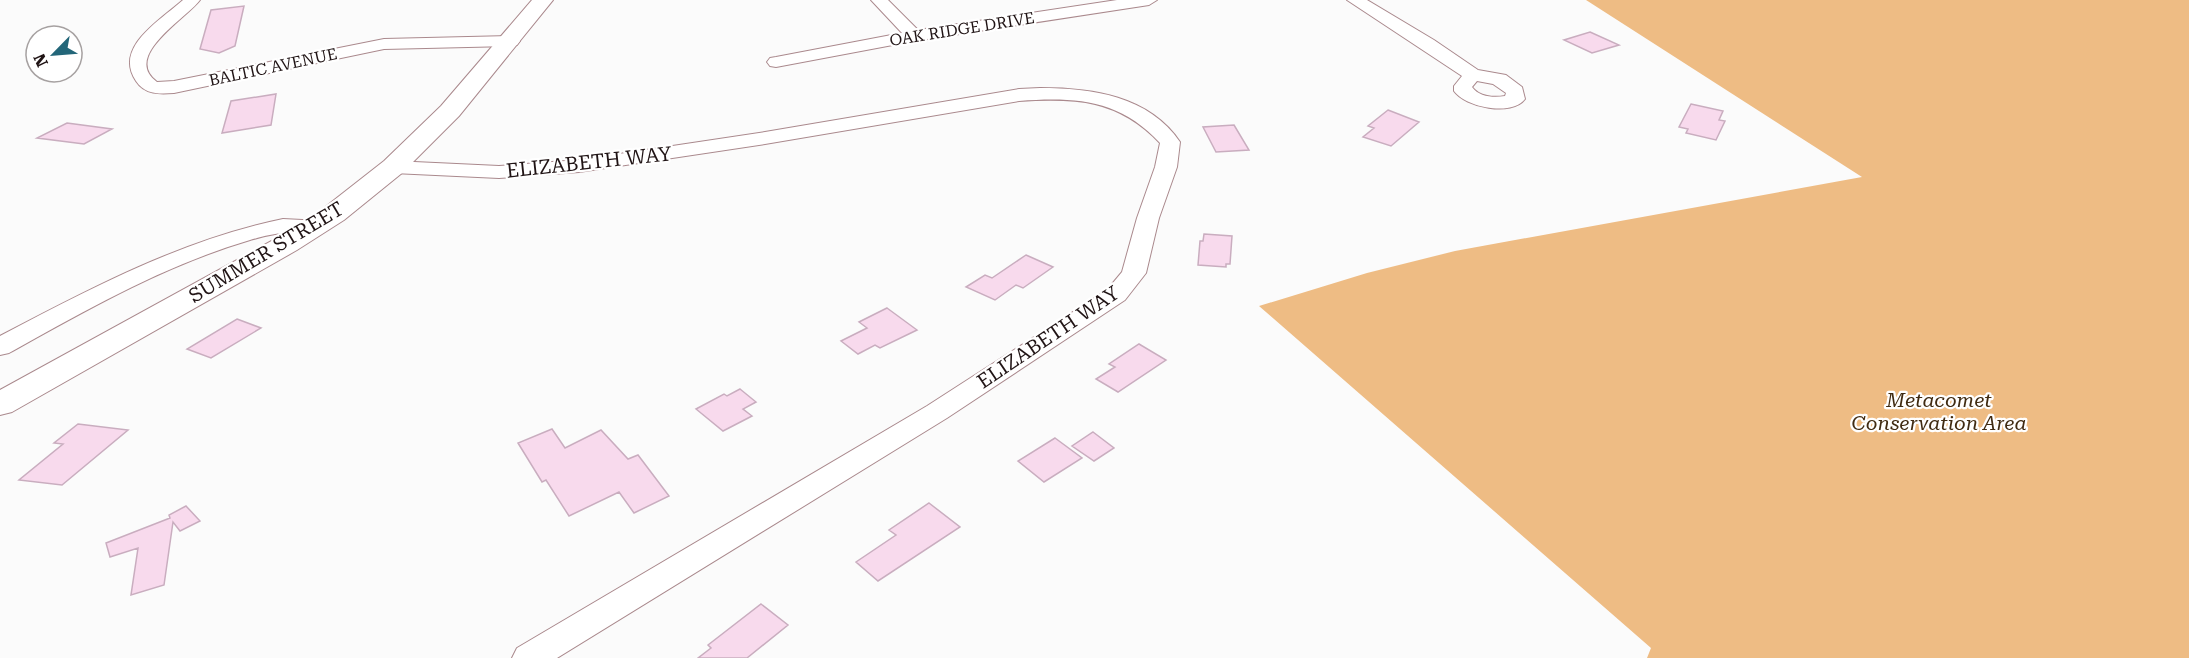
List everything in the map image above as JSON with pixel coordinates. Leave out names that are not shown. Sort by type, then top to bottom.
[{"type":"street","name":"BALTIC AVENUE","points":[[192,0],[144,43],[138,55],[139,71],[146,85],[154,88],[174,87],[384,45],[511,41]]},
{"type":"street","name":"SUMMER STREET","points":[[0,404],[287,244],[334,214],[393,167],[450,111],[511,41],[543,0]]},
{"type":"street","points":[[879,0],[914,36]]},
{"type":"street","name":"OAK RIDGE DRIVE","points":[[776,62],[914,36],[1149,0]]},
{"type":"street","points":[[1355,0],[1428,44],[1473,75]]},
{"type":"street","name":"ELIZABETH WAY","points":[[393,167],[499,172],[579,166],[743,142],[1019,95],[1053,92],[1092,96],[1126,106],[1146,117],[1170,142],[1166,167],[1148,218],[1134,273],[1116,295],[937,412],[529,658]]},
{"type":"street","points":[[0,347],[61,314],[218,243],[278,226],[301,223],[314,226]]},
{"type":"green space","name":"Metacomet Conservation Area","points":[[1586,0],[2189,0],[2189,658],[1647,658],[1651,648],[1259,306],[1367,273],[1455,251],[1862,177]]},
{"type":"building","points":[[244,6],[235,46],[219,53],[200,49],[211,10]]},
{"type":"building","points":[[1590,32],[1619,45],[1592,53],[1564,40]]},
{"type":"building","points":[[276,94],[271,125],[222,133],[231,101]]},
{"type":"building","points":[[1691,104],[1723,111],[1719,120],[1725,121],[1716,140],[1686,133],[1688,129],[1679,127]]},
{"type":"building","points":[[1388,110],[1419,122],[1391,146],[1363,137],[1374,128],[1368,126]]},
{"type":"building","points":[[67,123],[112,129],[84,144],[37,138]]},
{"type":"building","points":[[1234,125],[1249,150],[1216,152],[1203,127]]},
{"type":"building","points":[[1204,234],[1232,236],[1230,264],[1226,264],[1226,267],[1198,265],[1200,241],[1203,241]]},
{"type":"building","points":[[1026,255],[1053,267],[1023,288],[1016,285],[995,300],[966,287],[985,275],[992,278]]},
{"type":"building","points":[[887,308],[917,330],[880,348],[875,345],[858,354],[841,341],[867,328],[859,322]]},
{"type":"building","points":[[237,319],[261,328],[211,358],[187,349]]},
{"type":"building","points":[[1139,344],[1166,360],[1118,392],[1096,379],[1115,367],[1109,364]]},
{"type":"building","points":[[740,389],[756,402],[743,409],[752,416],[723,431],[696,409],[724,394],[727,396]]},
{"type":"building","points":[[78,424],[128,430],[62,485],[19,480],[63,444],[54,443]]},
{"type":"building","points":[[552,429],[565,448],[601,430],[628,459],[638,455],[669,496],[634,513],[619,492],[569,516],[546,480],[542,482],[518,443]]},
{"type":"building","points":[[1093,432],[1114,448],[1094,461],[1072,446]]},
{"type":"building","points":[[1055,438],[1082,458],[1044,482],[1018,461]]},
{"type":"building","points":[[929,503],[960,527],[878,581],[856,562],[896,535],[889,530]]},
{"type":"building","points":[[186,506],[200,521],[180,531],[173,522],[164,585],[131,595],[138,548],[110,557],[106,543],[170,518],[169,515]]},
{"type":"building","points":[[761,604],[788,625],[747,658],[698,658],[711,648],[708,645]]}]
